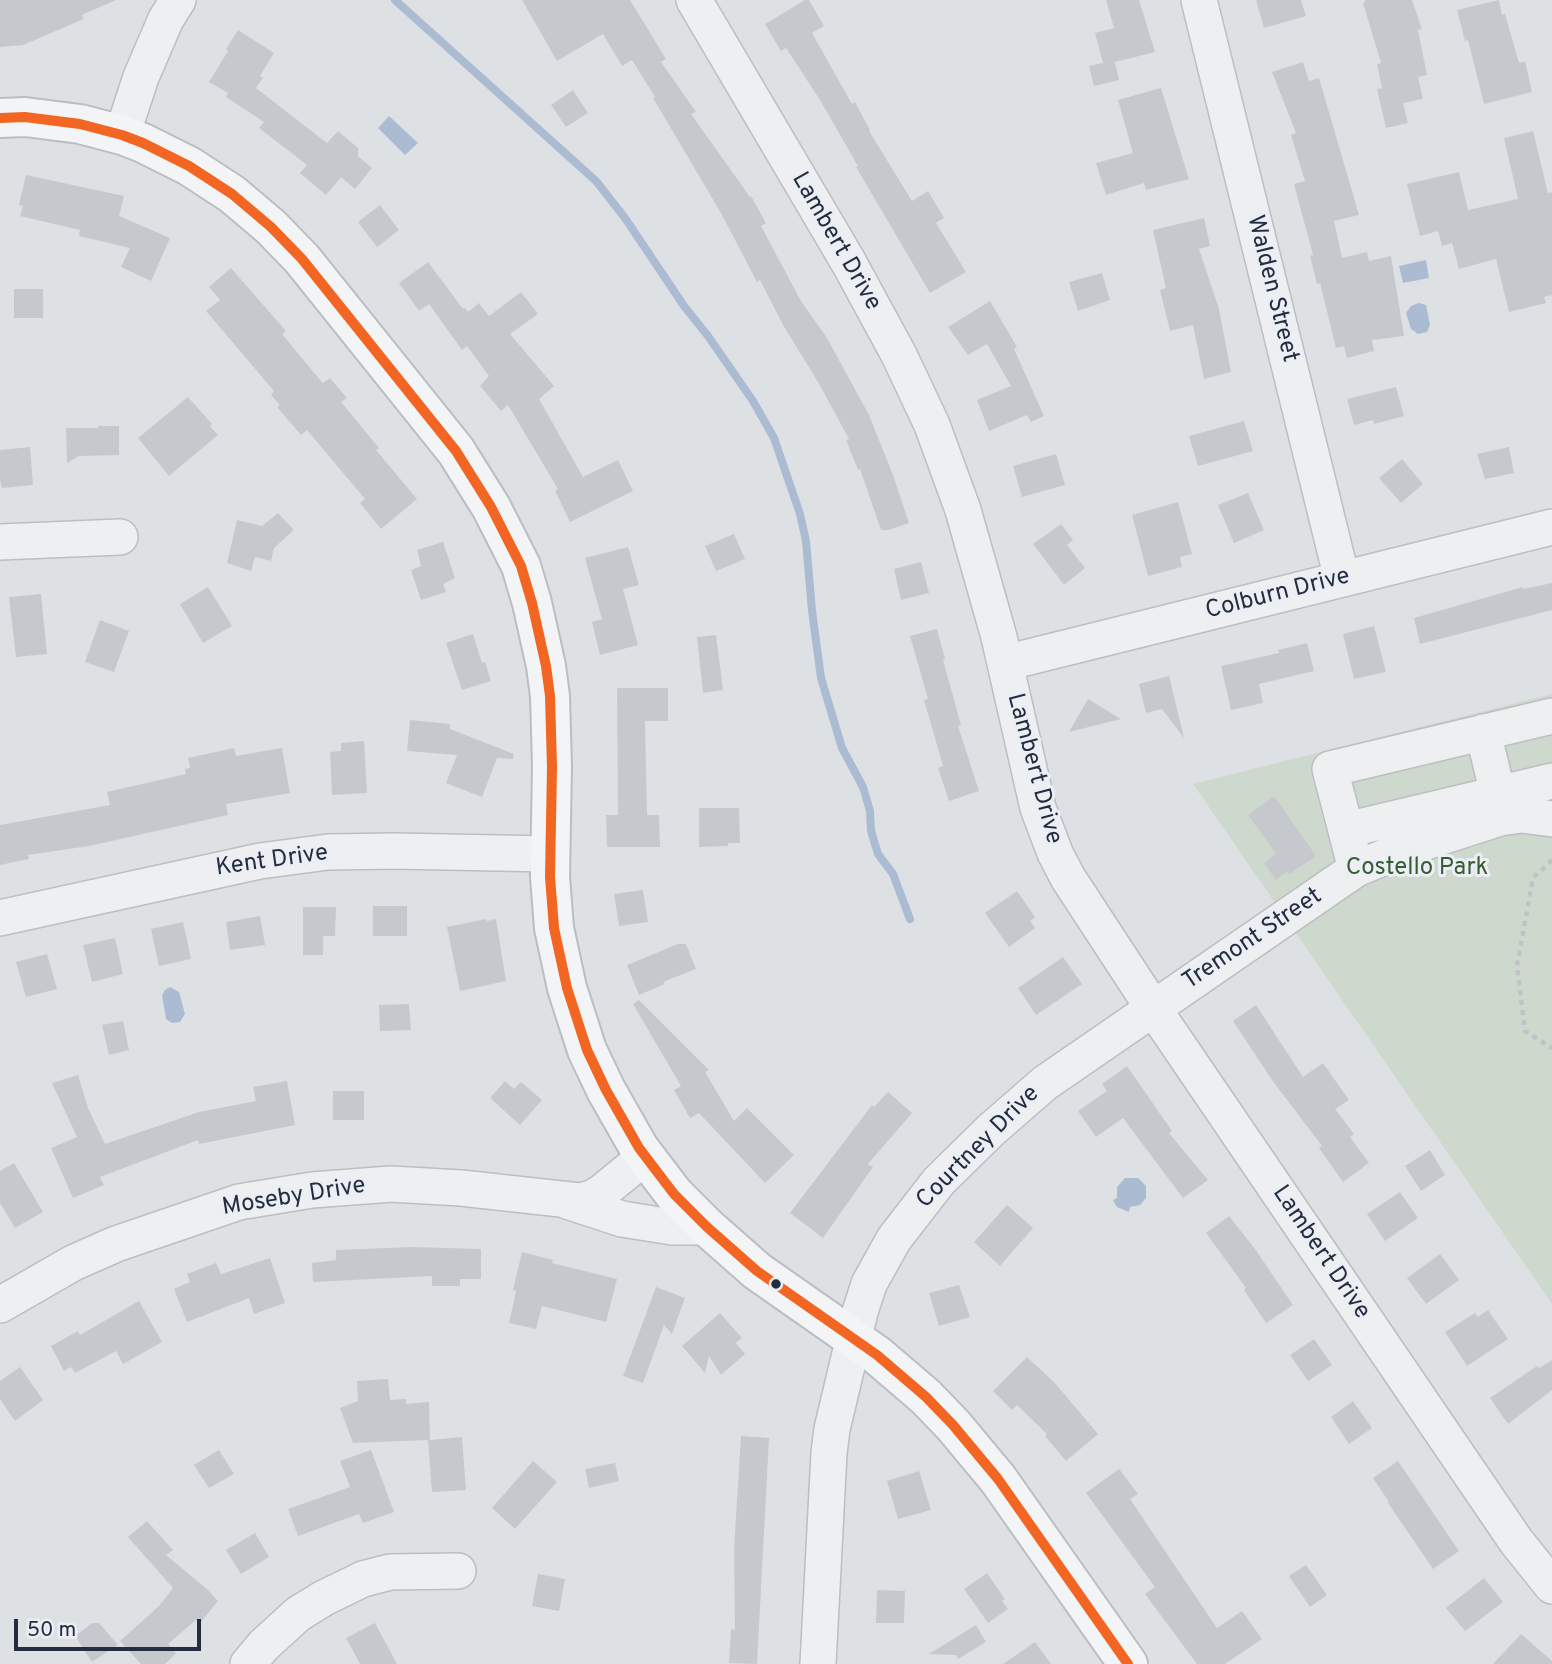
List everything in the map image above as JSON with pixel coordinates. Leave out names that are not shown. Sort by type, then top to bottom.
[{"type":"main road","points":[[0,118],[25,117],[80,124],[122,135],[189,166],[232,194],[271,227],[302,259],[440,429],[491,507],[521,566],[532,603],[546,666],[552,767],[550,854],[554,928],[567,988],[587,1050],[606,1090],[646,1156],[674,1194],[708,1227],[757,1271],[854,1339],[926,1397],[998,1479],[1128,1664]]},
{"type":"street","points":[[122,135],[141,77],[166,19],[178,0]]},
{"type":"street","name":"Lambert Drive","points":[[694,0],[849,263],[899,355],[932,425],[963,510],[1005,663],[1038,808],[1055,853],[1081,900],[1153,1007],[1508,1530],[1552,1586]]},
{"type":"street","name":"Walden Street","points":[[1199,0],[1342,579]]},
{"type":"street","name":"Colburn Drive","points":[[1005,663],[1552,527]]},
{"type":"street","points":[[0,542],[120,537]]},
{"type":"street","points":[[1356,869],[1330,769],[1552,716]]},
{"type":"street","points":[[1483,732],[1498,794]]},
{"type":"street","points":[[1346,830],[1552,781]]},
{"type":"street","name":"Tremont Street","points":[[1153,1007],[1356,869],[1404,849],[1500,818],[1522,815],[1552,819]]},
{"type":"street","name":"Kent Drive","points":[[0,918],[260,860],[314,854],[395,851],[550,854]]},
{"type":"street","name":"Courtney Drive","points":[[818,1664],[832,1429],[869,1284],[906,1222],[940,1181],[1007,1115],[1045,1083],[1153,1007]]},
{"type":"street","name":"Moseby Drive","points":[[567,1201],[592,1198],[646,1156]]},
{"type":"street","name":"Moseby Drive","points":[[0,1305],[72,1263],[116,1244],[239,1202],[312,1190],[391,1184],[461,1188],[567,1201],[622,1219],[672,1227],[708,1227]]},
{"type":"street","points":[[248,1664],[264,1645],[298,1614],[363,1579],[390,1572],[458,1571]]},
{"type":"path","points":[[1552,860],[1533,878],[1517,966],[1525,1031],[1552,1048]]},
{"type":"green space","name":"Costello Park","points":[[1552,694],[1552,1304],[1193,784]]},
{"type":"water","points":[[389,116],[418,143],[405,155],[378,128]]},
{"type":"water","points":[[1426,260],[1429,278],[1403,283],[1399,266]]},
{"type":"water","points":[[1419,303],[1426,305],[1430,325],[1427,332],[1418,334],[1411,329],[1406,313],[1411,306]]},
{"type":"water","points":[[170,987],[179,992],[185,1014],[180,1022],[172,1023],[166,1019],[162,995]]},
{"type":"water","points":[[1125,1178],[1138,1178],[1146,1186],[1146,1198],[1140,1205],[1130,1207],[1129,1212],[1117,1207],[1113,1200],[1117,1198],[1117,1187]]},
{"type":"building","points":[[0,0],[116,0],[82,15],[84,19],[23,45],[0,47]]},
{"type":"building","points":[[522,0],[630,0],[666,59],[661,62],[696,112],[691,114],[751,196],[766,223],[761,226],[801,301],[827,338],[869,415],[909,523],[881,530],[860,469],[858,470],[846,440],[849,439],[632,60],[622,66],[603,34],[557,61]]},
{"type":"building","points":[[809,0],[824,26],[812,33],[912,201],[928,191],[944,218],[936,223],[966,272],[930,293],[820,100],[786,48],[781,51],[765,24]]},
{"type":"building","points":[[1106,0],[1139,0],[1155,52],[1115,62],[1119,80],[1094,86],[1089,66],[1103,63],[1095,33],[1114,28]]},
{"type":"building","points":[[1256,0],[1301,0],[1306,16],[1264,28]]},
{"type":"building","points":[[1365,0],[1412,0],[1422,29],[1418,30],[1427,75],[1418,77],[1423,99],[1403,103],[1408,123],[1386,128],[1377,89],[1382,88],[1377,64],[1381,63],[1363,3]]},
{"type":"building","points":[[1499,0],[1519,63],[1525,61],[1532,92],[1484,104],[1468,40],[1465,41],[1457,10]]},
{"type":"building","points":[[238,30],[274,53],[256,88],[327,143],[338,131],[358,148],[358,156],[372,168],[355,189],[341,177],[326,195],[300,173],[307,165],[259,128],[264,122],[226,97],[228,93],[209,82]]},
{"type":"building","points":[[1303,62],[1309,81],[1319,78],[1359,215],[1334,221],[1342,258],[1367,252],[1369,261],[1391,256],[1404,336],[1372,340],[1374,351],[1347,358],[1344,346],[1336,348],[1320,283],[1317,284],[1310,256],[1313,255],[1294,184],[1305,181],[1291,135],[1296,133],[1272,72]]},
{"type":"building","points":[[1161,88],[1189,179],[1146,190],[1144,183],[1106,195],[1096,163],[1133,153],[1118,100]]},
{"type":"building","points":[[573,90],[588,113],[566,127],[551,105]]},
{"type":"building","points":[[1533,131],[1548,193],[1552,192],[1552,295],[1544,297],[1546,303],[1509,312],[1496,259],[1459,269],[1452,243],[1442,246],[1438,231],[1420,236],[1407,184],[1459,172],[1468,210],[1518,199],[1504,138]]},
{"type":"building","points":[[26,175],[124,196],[119,216],[170,238],[151,281],[121,267],[130,248],[79,236],[80,230],[20,216],[23,206],[19,205]]},
{"type":"building","points":[[380,205],[399,230],[377,247],[358,222]]},
{"type":"building","points":[[1204,218],[1210,246],[1199,249],[1219,309],[1231,372],[1204,379],[1193,325],[1170,331],[1160,290],[1166,288],[1153,230]]},
{"type":"building","points":[[428,262],[468,312],[479,303],[489,316],[521,292],[538,314],[510,334],[554,386],[539,399],[583,477],[618,460],[633,491],[570,522],[555,491],[558,489],[508,405],[501,411],[480,386],[489,376],[467,346],[462,350],[429,304],[419,311],[399,283]]},
{"type":"building","points":[[231,268],[286,331],[282,334],[323,383],[330,378],[347,398],[341,402],[417,499],[381,529],[360,503],[365,499],[307,430],[301,435],[277,407],[280,405],[271,395],[274,391],[206,311],[220,300],[209,287]]},
{"type":"building","points":[[1102,273],[1110,300],[1078,311],[1069,282]]},
{"type":"building","points":[[14,289],[43,289],[43,318],[14,318]]},
{"type":"building","points":[[990,301],[1017,347],[1014,349],[1044,416],[1031,422],[1027,415],[989,431],[977,400],[1011,386],[987,344],[968,355],[948,327]]},
{"type":"building","points":[[1396,387],[1404,416],[1374,424],[1373,420],[1354,425],[1347,399]]},
{"type":"building","points":[[188,397],[212,424],[210,426],[218,435],[169,476],[138,438]]},
{"type":"building","points":[[1244,421],[1253,451],[1198,466],[1189,436]]},
{"type":"building","points":[[119,426],[119,455],[79,456],[67,463],[66,428]]},
{"type":"building","points":[[30,447],[33,485],[2,488],[0,450]]},
{"type":"building","points":[[1509,447],[1514,473],[1485,479],[1477,454]]},
{"type":"building","points":[[1056,454],[1065,485],[1022,497],[1013,466]]},
{"type":"building","points":[[1402,459],[1423,484],[1401,503],[1379,478]]},
{"type":"building","points":[[1248,493],[1264,530],[1234,543],[1218,505]]},
{"type":"building","points":[[1178,502],[1192,554],[1180,557],[1182,567],[1148,576],[1132,515]]},
{"type":"building","points":[[278,513],[294,530],[274,548],[271,561],[255,557],[251,571],[227,563],[237,520],[262,526]]},
{"type":"building","points":[[1061,524],[1073,540],[1067,545],[1085,568],[1064,585],[1033,544]]},
{"type":"building","points":[[734,534],[745,559],[716,571],[705,546]]},
{"type":"building","points":[[443,542],[455,578],[443,584],[446,592],[421,600],[411,570],[421,566],[417,550]]},
{"type":"building","points":[[628,547],[639,585],[623,589],[638,645],[600,655],[592,622],[602,619],[585,558]]},
{"type":"building","points":[[921,562],[929,593],[901,600],[894,569]]},
{"type":"building","points":[[1552,583],[1552,610],[1420,644],[1414,618],[1523,587]]},
{"type":"building","points":[[208,587],[232,626],[203,643],[180,604]]},
{"type":"building","points":[[41,594],[47,654],[16,657],[9,597]]},
{"type":"building","points":[[100,620],[129,631],[114,672],[85,662]]},
{"type":"building","points":[[1374,626],[1386,672],[1354,679],[1343,634]]},
{"type":"building","points":[[937,629],[961,725],[958,726],[979,791],[949,801],[938,768],[943,766],[924,700],[928,699],[910,636]]},
{"type":"building","points":[[473,634],[491,681],[462,690],[446,643]]},
{"type":"building","points":[[716,635],[723,690],[703,693],[697,637]]},
{"type":"building","points":[[1307,643],[1314,671],[1259,684],[1263,703],[1231,710],[1221,666],[1279,653],[1278,650]]},
{"type":"building","points":[[1169,676],[1184,738],[1162,709],[1146,713],[1139,684]]},
{"type":"building","points":[[617,688],[668,688],[668,721],[645,721],[647,815],[659,815],[660,847],[607,847],[606,815],[618,815]]},
{"type":"building","points":[[1088,699],[1121,719],[1069,732]]},
{"type":"building","points":[[410,720],[450,724],[450,729],[514,754],[513,759],[497,758],[482,797],[446,783],[457,755],[407,751]]},
{"type":"building","points":[[364,741],[367,793],[332,795],[330,752],[341,751],[341,743]]},
{"type":"building","points":[[234,748],[236,756],[282,748],[290,793],[226,804],[228,815],[89,846],[28,855],[29,859],[0,865],[0,825],[110,805],[107,792],[186,774],[185,769],[190,768],[188,758]]},
{"type":"building","points":[[1274,796],[1316,856],[1276,880],[1264,863],[1276,854],[1248,815]]},
{"type":"building","points":[[699,808],[739,808],[740,843],[699,847]]},
{"type":"building","points":[[643,890],[648,922],[619,926],[614,894]]},
{"type":"building","points":[[1017,891],[1035,917],[1030,921],[1035,928],[1009,947],[985,913]]},
{"type":"building","points":[[373,906],[407,906],[407,936],[373,936]]},
{"type":"building","points":[[303,907],[336,907],[335,936],[323,936],[323,955],[303,955]]},
{"type":"building","points":[[260,916],[265,945],[230,950],[226,922]]},
{"type":"building","points":[[496,919],[506,981],[460,991],[447,927]]},
{"type":"building","points":[[183,922],[191,959],[159,966],[151,929]]},
{"type":"building","points":[[115,938],[123,974],[92,982],[83,945]]},
{"type":"building","points":[[678,944],[686,944],[696,969],[639,995],[627,965]]},
{"type":"building","points":[[47,954],[57,989],[26,997],[16,962]]},
{"type":"building","points":[[1063,957],[1082,984],[1036,1015],[1018,988]]},
{"type":"building","points":[[639,1000],[709,1070],[705,1072],[734,1121],[747,1108],[794,1155],[765,1183],[699,1113],[690,1118],[674,1090],[681,1086],[633,1004]]},
{"type":"building","points":[[409,1004],[411,1030],[380,1031],[379,1005]]},
{"type":"building","points":[[1256,1005],[1303,1077],[1323,1063],[1349,1100],[1335,1109],[1354,1134],[1350,1137],[1369,1163],[1343,1182],[1319,1148],[1322,1146],[1272,1080],[1233,1021]]},
{"type":"building","points":[[123,1021],[129,1050],[109,1055],[102,1025]]},
{"type":"building","points":[[1127,1066],[1172,1131],[1169,1133],[1208,1180],[1183,1198],[1123,1118],[1096,1137],[1078,1111],[1107,1091],[1102,1084]]},
{"type":"building","points":[[78,1075],[88,1108],[105,1144],[199,1112],[256,1101],[253,1087],[287,1081],[295,1125],[199,1144],[198,1140],[100,1177],[104,1185],[73,1198],[51,1148],[77,1137],[52,1083]]},
{"type":"building","points":[[505,1081],[514,1089],[521,1082],[542,1100],[520,1125],[490,1098]]},
{"type":"building","points":[[333,1091],[364,1091],[364,1120],[333,1120]]},
{"type":"building","points":[[888,1092],[912,1113],[868,1164],[873,1167],[823,1238],[790,1213],[872,1105],[874,1107]]},
{"type":"building","points":[[1430,1150],[1445,1175],[1421,1191],[1405,1166]]},
{"type":"building","points":[[14,1163],[43,1212],[15,1228],[0,1203],[0,1171]]},
{"type":"building","points":[[1400,1192],[1418,1218],[1385,1241],[1367,1214]]},
{"type":"building","points":[[1007,1205],[1033,1228],[1000,1266],[974,1242]]},
{"type":"building","points":[[1229,1216],[1293,1305],[1266,1323],[1244,1290],[1246,1288],[1206,1233]]},
{"type":"building","points":[[412,1247],[481,1249],[481,1279],[460,1279],[460,1286],[432,1286],[432,1276],[313,1282],[312,1263],[336,1260],[336,1250]]},
{"type":"building","points":[[522,1252],[553,1260],[552,1263],[617,1279],[606,1322],[542,1306],[536,1329],[509,1323]]},
{"type":"building","points":[[1440,1254],[1459,1280],[1426,1304],[1407,1278]]},
{"type":"building","points":[[270,1258],[285,1303],[254,1314],[249,1298],[187,1322],[174,1289],[190,1282],[187,1274],[216,1263],[221,1274]]},
{"type":"building","points":[[959,1285],[970,1317],[939,1326],[929,1293]]},
{"type":"building","points":[[656,1287],[685,1298],[672,1334],[664,1325],[643,1383],[623,1376]]},
{"type":"building","points":[[139,1301],[162,1342],[123,1364],[116,1351],[75,1373],[71,1367],[64,1371],[51,1346],[78,1331],[80,1335]]},
{"type":"building","points":[[1488,1310],[1508,1339],[1467,1366],[1445,1332],[1475,1313],[1478,1317]]},
{"type":"building","points":[[720,1313],[742,1338],[736,1343],[745,1354],[721,1375],[709,1356],[705,1373],[682,1346]]},
{"type":"building","points":[[1314,1339],[1332,1365],[1308,1381],[1290,1355]]},
{"type":"building","points":[[1027,1357],[1054,1382],[1098,1434],[1066,1461],[1045,1436],[1047,1434],[1017,1405],[1012,1410],[993,1391]]},
{"type":"building","points":[[1552,1360],[1552,1390],[1508,1424],[1490,1398],[1537,1366],[1539,1368]]},
{"type":"building","points":[[20,1367],[43,1400],[15,1421],[0,1399],[0,1381]]},
{"type":"building","points":[[388,1379],[390,1400],[406,1399],[406,1404],[429,1402],[430,1440],[462,1437],[466,1490],[432,1492],[428,1440],[353,1443],[340,1408],[358,1401],[357,1381]]},
{"type":"building","points":[[1353,1401],[1372,1428],[1349,1444],[1331,1417]]},
{"type":"building","points":[[741,1436],[769,1438],[757,1664],[729,1663],[731,1629],[735,1630],[734,1549]]},
{"type":"building","points":[[219,1450],[234,1474],[209,1488],[194,1465]]},
{"type":"building","points":[[371,1450],[394,1512],[363,1523],[359,1514],[298,1536],[288,1509],[350,1487],[340,1461]]},
{"type":"building","points":[[533,1461],[557,1482],[515,1529],[492,1508]]},
{"type":"building","points":[[1398,1461],[1459,1551],[1433,1569],[1373,1478]]},
{"type":"building","points":[[615,1463],[619,1481],[589,1488],[585,1469]]},
{"type":"building","points":[[1119,1469],[1138,1494],[1130,1499],[1217,1628],[1242,1611],[1262,1639],[1225,1664],[1197,1664],[1145,1594],[1155,1587],[1086,1493]]},
{"type":"building","points":[[919,1471],[931,1510],[898,1519],[887,1481]]},
{"type":"building","points":[[147,1521],[173,1550],[166,1555],[218,1601],[200,1623],[196,1620],[168,1644],[176,1653],[165,1664],[141,1664],[120,1641],[159,1606],[173,1588],[128,1537]]},
{"type":"building","points":[[255,1533],[269,1557],[241,1574],[226,1550]]},
{"type":"building","points":[[1306,1565],[1327,1595],[1310,1607],[1289,1576]]},
{"type":"building","points":[[987,1573],[1005,1599],[1002,1601],[1008,1609],[988,1623],[964,1589]]},
{"type":"building","points":[[538,1574],[565,1579],[559,1611],[532,1606]]},
{"type":"building","points":[[1484,1578],[1503,1602],[1465,1631],[1446,1608]]},
{"type":"building","points":[[877,1590],[905,1591],[904,1623],[876,1623]]},
{"type":"building","points":[[92,1623],[99,1623],[118,1645],[92,1662],[75,1636]]},
{"type":"building","points":[[375,1623],[397,1664],[360,1664],[346,1638]]},
{"type":"building","points":[[976,1625],[986,1642],[958,1659],[956,1655],[929,1654]]},
{"type":"building","points":[[1521,1634],[1552,1661],[1552,1664],[1493,1664]]},
{"type":"building","points":[[1035,1642],[1051,1664],[1003,1664]]},
{"type":"waterway","points":[[395,0],[596,181],[708,336],[753,401],[774,438],[800,514],[806,541],[821,678],[842,748],[863,787],[878,854],[893,874],[910,919]]},
{"type":"transit line","points":[[0,118],[25,117],[80,124],[122,135],[189,166],[232,194],[271,227],[302,259],[456,451],[491,507],[521,566],[532,603],[550,696],[550,877],[554,928],[567,988],[587,1050],[606,1090],[639,1148],[674,1194],[707,1227],[757,1271],[877,1355],[926,1397],[953,1425],[998,1479],[1128,1664]]}]
